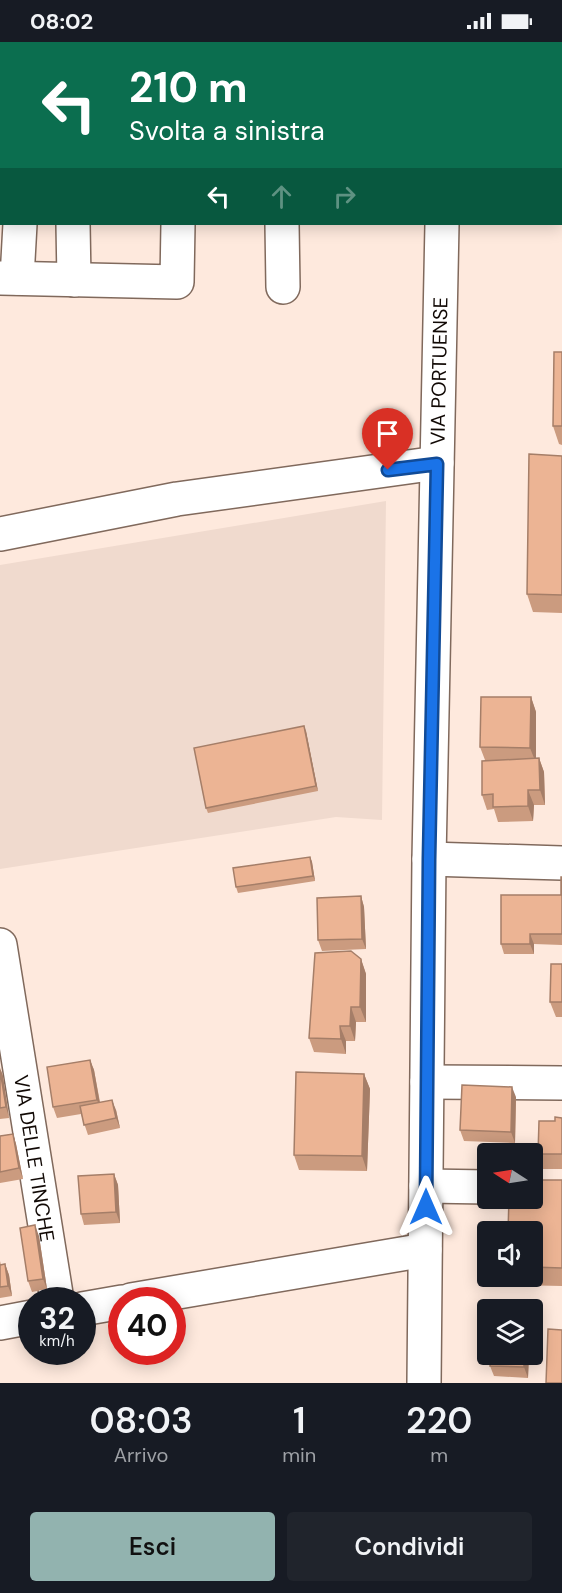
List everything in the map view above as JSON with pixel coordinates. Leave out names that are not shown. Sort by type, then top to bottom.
[{"type":"street","points":[[20,225],[8,278],[177,282],[178,225]]},
{"type":"street","points":[[73,225],[74,280]]},
{"type":"street","points":[[282,225],[283,287]]},
{"type":"street","name":"VIA PORTUENSE","points":[[424,1383],[429,859],[442,225]]},
{"type":"street","points":[[0,534],[177,499],[437,464]]},
{"type":"street","points":[[429,859],[562,863]]},
{"type":"street","name":"VIA DELLE TINCHE","points":[[0,945],[55,1287]]},
{"type":"street","points":[[427,1082],[562,1083]]},
{"type":"street","points":[[426,1186],[477,1187]]},
{"type":"street","points":[[186,1291],[425,1250]]},
{"type":"street","points":[[0,1323],[18,1320]]},
{"type":"shaded area","points":[[386,501],[382,820],[336,817],[0,869],[0,565]]},
{"type":"building","points":[[554,352],[562,352],[562,426],[553,426]]},
{"type":"building","points":[[529,454],[562,456],[562,595],[527,594]]},
{"type":"building","points":[[481,697],[531,697],[530,748],[480,747]]},
{"type":"building","points":[[304,726],[316,786],[206,808],[194,748]]},
{"type":"building","points":[[539,758],[540,790],[528,790],[528,806],[493,807],[493,794],[482,795],[482,761]]},
{"type":"building","points":[[310,857],[313,876],[236,887],[233,868]]},
{"type":"building","points":[[561,877],[562,934],[530,934],[530,944],[501,944],[501,895],[561,895]]},
{"type":"building","points":[[361,896],[362,939],[318,940],[317,898]]},
{"type":"building","points":[[351,951],[361,959],[360,1007],[351,1007],[350,1026],[340,1026],[341,1039],[309,1038],[315,953]]},
{"type":"building","points":[[551,964],[562,964],[562,1002],[550,1002]]},
{"type":"building","points":[[90,1060],[97,1100],[53,1107],[47,1067]]},
{"type":"building","points":[[0,1070],[6,1107],[0,1108]]},
{"type":"building","points":[[296,1072],[364,1074],[362,1156],[294,1155]]},
{"type":"building","points":[[462,1085],[512,1087],[511,1132],[460,1130]]},
{"type":"building","points":[[112,1100],[116,1118],[84,1125],[80,1106]]},
{"type":"building","points":[[555,1117],[562,1118],[562,1154],[543,1154],[543,1143],[538,1143],[539,1121],[555,1121]]},
{"type":"building","points":[[13,1134],[19,1168],[0,1172],[0,1136]]},
{"type":"building","points":[[114,1174],[116,1212],[81,1214],[78,1176]]},
{"type":"building","points":[[543,1180],[562,1180],[562,1268],[543,1267],[543,1221],[508,1221],[509,1209],[543,1209]]},
{"type":"building","points":[[35,1225],[43,1279],[28,1281],[20,1228]]},
{"type":"building","points":[[5,1264],[8,1286],[0,1287],[0,1265]]},
{"type":"building","points":[[548,1329],[562,1330],[562,1383],[546,1383]]},
{"type":"building","points":[[524,1365],[524,1367],[490,1366]]},
{"type":"route","points":[[388,470],[437,464],[429,859],[426,1207]]}]
